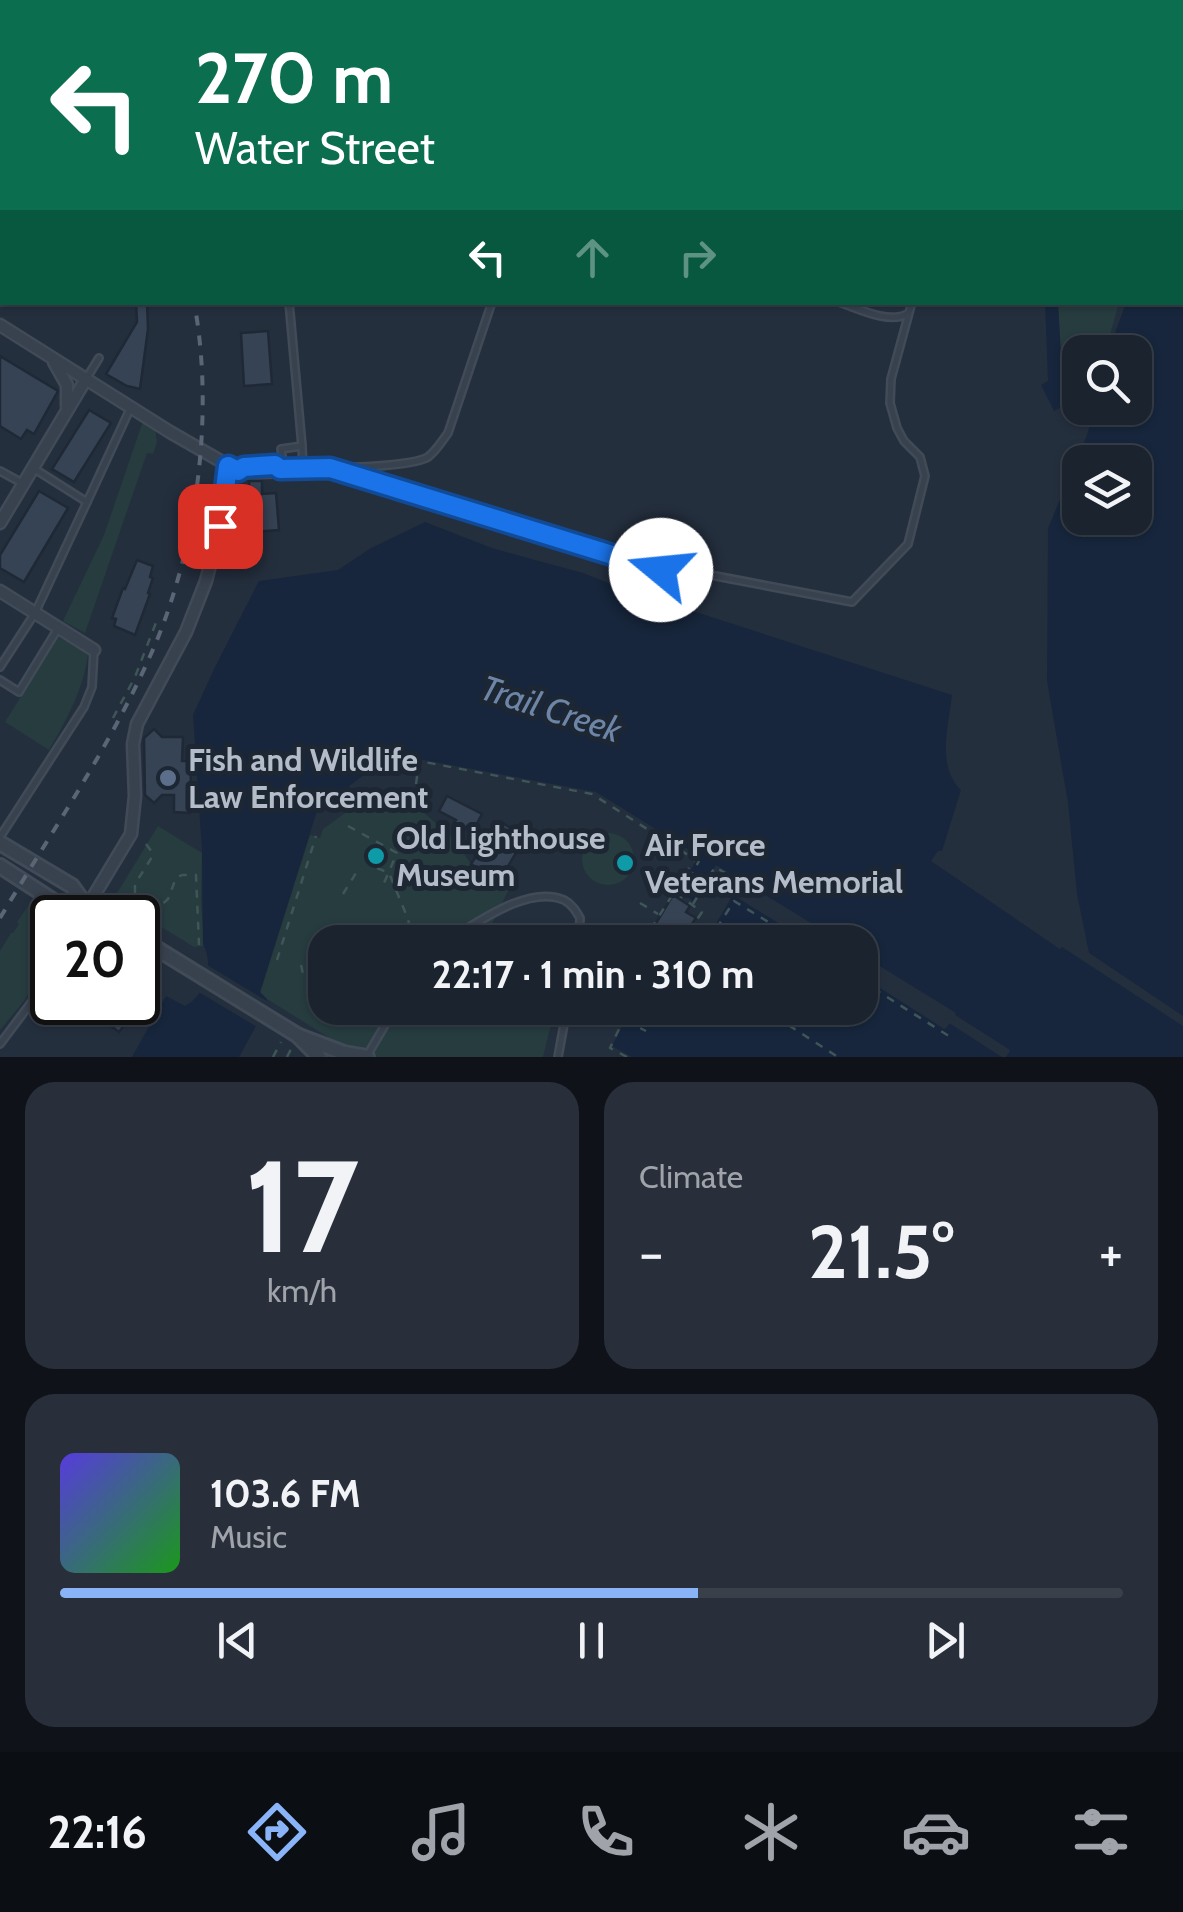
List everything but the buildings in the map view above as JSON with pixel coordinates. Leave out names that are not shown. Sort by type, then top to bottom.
[{"type":"street","points":[[0,325],[233,469],[206,581],[186,632],[137,724],[131,834],[95,895]]},
{"type":"street","points":[[51,357],[67,385],[66,410]]},
{"type":"street","points":[[0,523],[86,378]]},
{"type":"street","points":[[3,593],[94,650]]},
{"type":"street","points":[[0,840],[72,886],[76,895]]},
{"type":"street","points":[[0,866],[45,895]]},
{"type":"street","points":[[160,951],[270,1018],[294,1041],[319,1057]]},
{"type":"street","points":[[294,1041],[367,1057]]},
{"type":"lane","points":[[289,305],[304,469]]},
{"type":"lane","points":[[233,469],[275,465],[282,469],[330,468],[426,458],[448,433],[491,305]]},
{"type":"lane","points":[[849,305],[898,319],[909,312]]},
{"type":"lane","points":[[330,468],[661,570],[679,569],[852,602],[908,544],[925,476],[920,457],[897,428],[890,403],[892,379],[911,305]]},
{"type":"lane","points":[[86,378],[98,358]]},
{"type":"lane","points":[[0,667],[35,613],[131,407]]},
{"type":"lane","points":[[282,469],[281,449],[302,446]]},
{"type":"lane","points":[[33,468],[87,502]]},
{"type":"lane","points":[[0,471],[24,484]]},
{"type":"lane","points":[[0,606],[3,593]]},
{"type":"lane","points":[[0,680],[19,692],[59,628]]},
{"type":"lane","points":[[0,840],[84,707],[92,688],[94,650]]},
{"type":"lane","points":[[473,925],[508,904],[552,897],[566,901],[580,918],[580,925]]},
{"type":"lane","points":[[0,1044],[30,1004]]},
{"type":"lane","points":[[367,1057],[385,1025]]},
{"type":"lane","points":[[558,1057],[564,1025]]},
{"type":"path","points":[[114,718],[157,620]]},
{"type":"path","points":[[414,800],[419,762],[592,794],[688,855]]},
{"type":"path","points":[[348,826],[396,853],[384,883]]},
{"type":"path","points":[[277,960],[316,836]]},
{"type":"path","points":[[146,844],[152,857],[135,884],[135,898],[147,908],[157,909],[168,899],[176,878],[196,875],[199,945]]},
{"type":"path","points":[[653,925],[686,884],[697,859],[677,894]]},
{"type":"path","points":[[694,901],[715,866],[739,881]]},
{"type":"path","points":[[377,868],[388,873],[409,925]]},
{"type":"path","points":[[343,894],[356,872]]},
{"type":"path","points":[[677,894],[702,903]]},
{"type":"path","points":[[694,901],[702,912],[696,921]]},
{"type":"path","points":[[719,925],[734,901],[773,925]]},
{"type":"path","points":[[640,903],[659,915]]},
{"type":"path","points":[[301,965],[303,974]]},
{"type":"path","points":[[878,991],[952,1038]]},
{"type":"path","points":[[622,1025],[610,1048],[627,1057]]},
{"type":"path","points":[[633,1025],[646,1031]]},
{"type":"path","points":[[788,1025],[838,1057]]},
{"type":"path","points":[[273,1057],[282,1040]]},
{"type":"path","points":[[287,1057],[294,1041]]},
{"type":"green space","points":[[1058,305],[1118,305],[1110,335],[1062,335],[1062,375]]},
{"type":"green space","points":[[143,421],[155,430],[157,442],[153,454],[147,453],[85,633],[63,621],[104,535]]},
{"type":"green space","points":[[58,637],[88,655],[78,692],[49,750],[5,722]]},
{"type":"green space","points":[[373,793],[424,813],[454,839],[471,864],[510,887],[491,925],[308,925],[308,1025],[260,993],[310,835],[320,838],[323,829]]},
{"type":"green space","points":[[158,826],[202,853],[204,946],[194,947],[160,926],[160,895],[116,895]]},
{"type":"green space","points":[[608,833],[626,841],[634,859],[626,877],[608,885],[590,877],[582,859],[590,841]]},
{"type":"green space","points":[[30,903],[30,991],[0,1030],[0,951]]},
{"type":"green space","points":[[309,1025],[551,1025],[543,1057],[330,1057],[336,1042]]},
{"type":"water","points":[[1045,305],[1058,305],[1062,407],[1054,411],[1041,385],[1048,381]]},
{"type":"water","name":"Trail Creek","points":[[1125,305],[1183,305],[1183,1057],[1006,1057],[1010,1051],[878,965],[878,925],[814,925],[716,865],[693,901],[678,891],[699,856],[596,792],[391,754],[317,811],[260,992],[267,999],[239,1057],[132,1057],[150,1025],[160,1025],[160,1007],[166,996],[185,1006],[199,994],[206,978],[193,715],[259,581],[338,570],[371,548],[425,522],[492,548],[583,573],[635,598],[693,611],[952,695],[946,757],[953,780],[961,790],[942,851],[932,861],[1060,949],[1062,946],[1166,1005],[1089,953],[1047,681],[1048,525],[1062,487],[1062,535],[1152,535],[1152,445],[1077,445],[1085,425],[1152,425],[1152,335],[1114,335]]},
{"type":"water","points":[[733,895],[782,925],[715,925]]},
{"type":"water","points":[[878,985],[944,1029],[949,1023],[1002,1057],[632,1057],[612,1046],[622,1025],[878,1025]]},
{"type":"pier","points":[[1080,425],[1090,425],[1083,445],[1072,445]]},
{"type":"pier","points":[[1062,472],[1062,495],[1043,540],[1043,523]]},
{"type":"pier","points":[[938,851],[946,854],[938,860],[1059,942],[1085,955],[1083,949],[1183,1016],[1183,1026],[931,861]]},
{"type":"pier","points":[[204,963],[270,1003],[259,1028],[195,990]]},
{"type":"pier","points":[[878,965],[1010,1050],[1002,1057],[950,1023],[945,1029],[878,987],[878,980],[943,1023],[951,1019],[1003,1052],[878,972]]},
{"type":"railway","points":[[0,918],[117,722],[167,614],[198,481],[203,389],[194,305]]},
{"type":"place","name":"Fish and Wildlife Law Enforcement","points":[[168,778]]},
{"type":"place","name":"Old Lighthouse Museum","points":[[376,856]]},
{"type":"place","name":"Air Force Veterans Memorial","points":[[625,863]]},
{"type":"route","points":[[220,526],[228,466],[238,471],[275,465],[280,469],[330,468],[661,570]]}]
